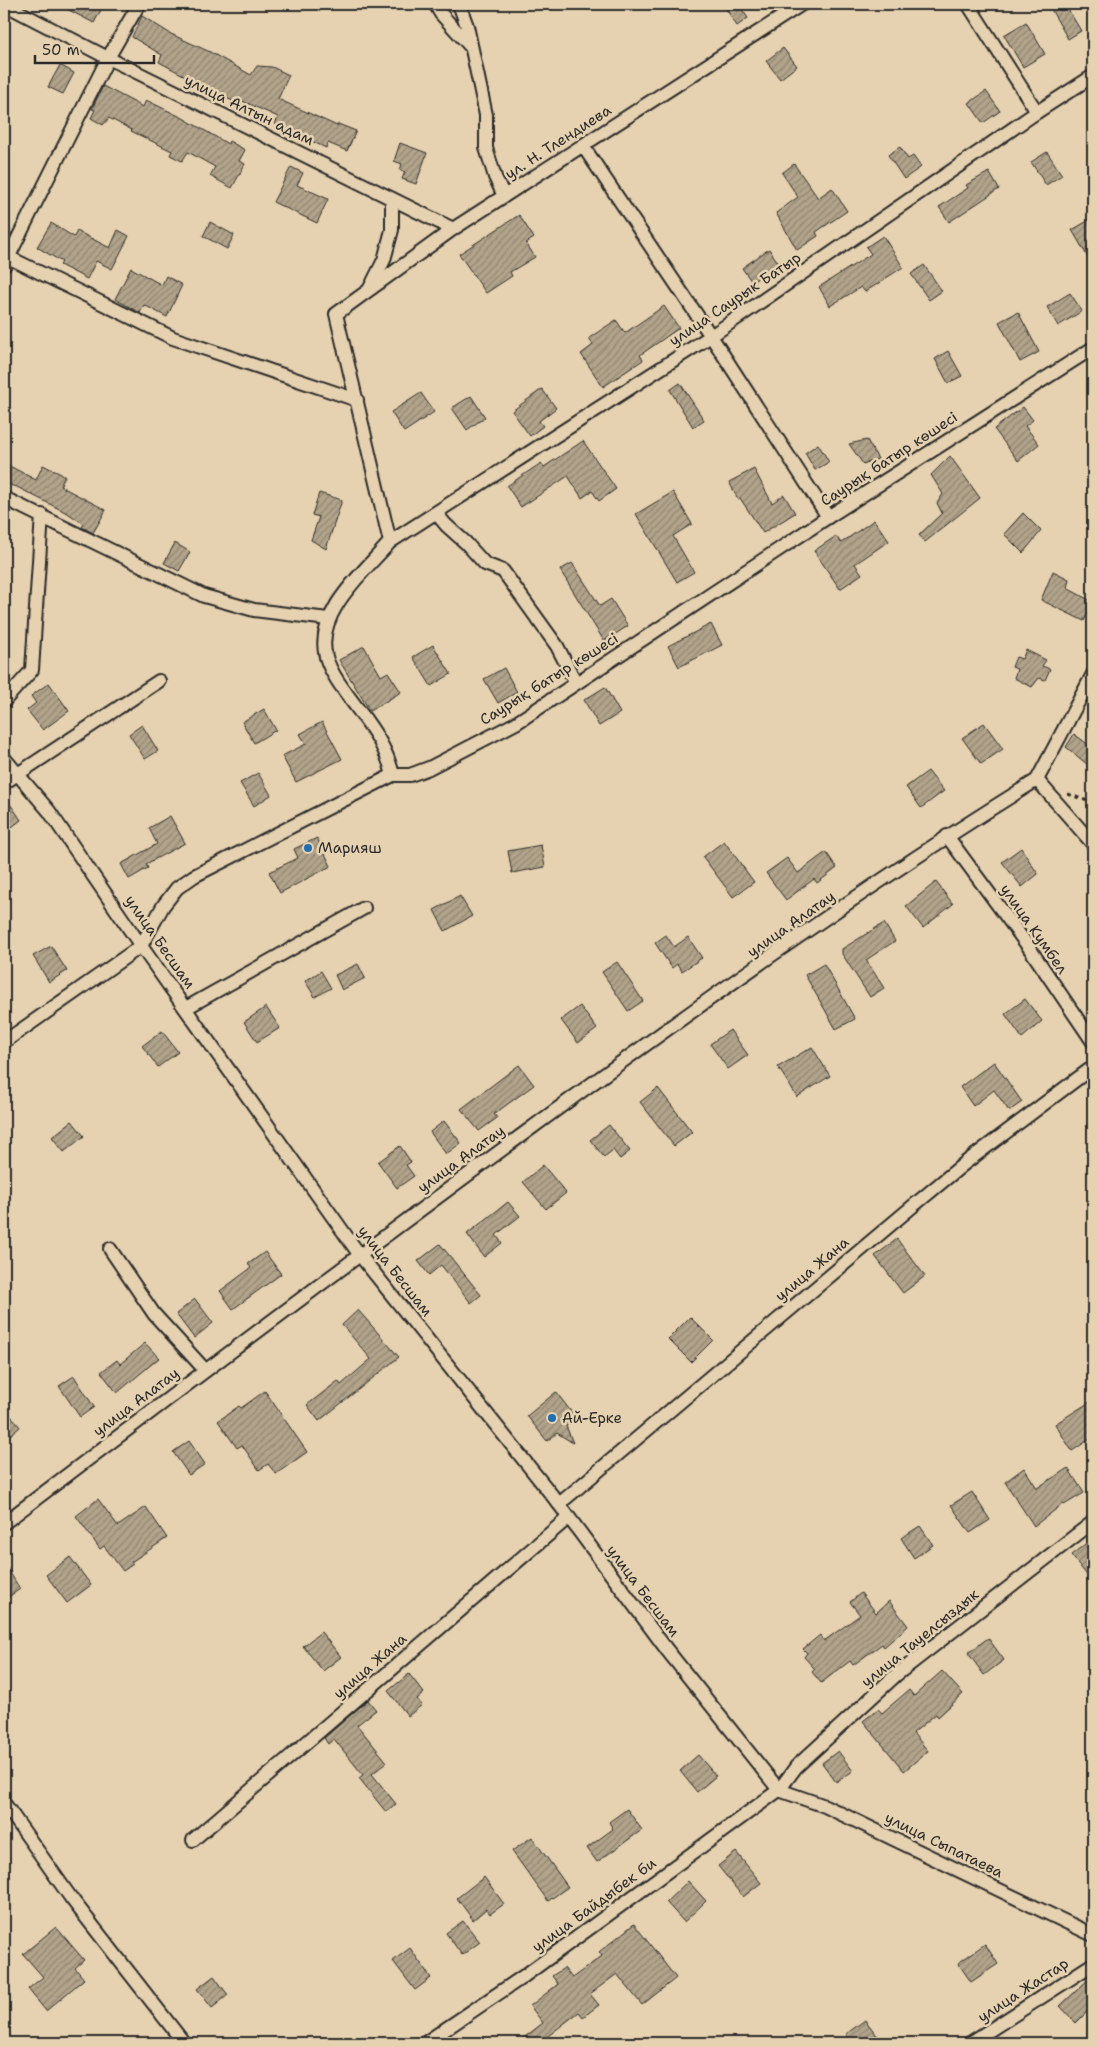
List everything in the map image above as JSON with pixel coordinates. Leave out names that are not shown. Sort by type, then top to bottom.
[{"type":"street","name":"улица Алтын адам","points":[[4,4],[108,58],[453,229]]},
{"type":"street","points":[[139,4],[108,58],[5,259],[173,338],[357,400],[390,542]]},
{"type":"street","points":[[435,4],[441,14],[471,47]]},
{"type":"street","points":[[459,4],[467,26],[486,115],[486,148],[495,177],[504,196]]},
{"type":"street","name":"ул. Н. Тлендиева","points":[[357,400],[336,314],[453,229],[802,4]]},
{"type":"street","points":[[968,4],[1037,112]]},
{"type":"street","name":"улица Саурык Батыр","points":[[328,619],[338,602],[390,542],[711,336],[1037,112],[1093,76]]},
{"type":"street","points":[[582,146],[711,336],[828,517]]},
{"type":"street","points":[[369,290],[384,260],[392,230],[392,199]]},
{"type":"street","name":"Саурық батыр көшесі","points":[[4,1042],[141,946],[163,906],[177,888],[194,876],[393,775],[410,775],[429,768],[516,723],[828,517],[1093,348]]},
{"type":"street","points":[[4,498],[204,596],[254,610],[328,619],[325,637],[326,656],[334,673],[381,742],[393,775]]},
{"type":"street","points":[[436,513],[485,564],[503,571],[557,646],[576,683]]},
{"type":"street","points":[[4,701],[32,670],[42,515]]},
{"type":"street","points":[[1093,674],[1037,780],[1093,844]]},
{"type":"street","points":[[4,783],[158,681]]},
{"type":"street","name":"улица Бесшам","points":[[4,758],[49,811],[141,946],[359,1254],[559,1504],[667,1650],[779,1790]]},
{"type":"street","name":"улица Алатау","points":[[4,1523],[359,1254],[660,1034],[947,836],[1037,780]]},
{"type":"street","name":"улица Кумбел","points":[[947,836],[1028,946],[1093,1042]]},
{"type":"street","points":[[186,1008],[364,908]]},
{"type":"street","name":"улица Жана","points":[[559,1504],[965,1163],[1093,1068]]},
{"type":"street","points":[[110,1249],[154,1314],[205,1370]]},
{"type":"street","name":"улица Жана","points":[[193,1840],[568,1518]]},
{"type":"street","name":"улица Тауелсыздык","points":[[779,1790],[796,1767],[896,1675],[1093,1522]]},
{"type":"street","name":"улица Сыпатаева","points":[[779,1790],[825,1806],[1093,1935]]},
{"type":"street","name":"улица Байдыбек би","points":[[426,2043],[524,1976],[779,1790]]},
{"type":"street","points":[[4,1803],[71,1898],[184,2043]]},
{"type":"street","name":"улица Жастар","points":[[970,2043],[1093,1964]]},
{"type":"building","points":[[57,4],[104,4],[94,23]]},
{"type":"building","points":[[723,4],[738,4],[748,18],[737,26]]},
{"type":"building","points":[[1048,4],[1065,4],[1081,31],[1068,39]]},
{"type":"building","points":[[142,16],[171,34],[210,52],[251,75],[257,66],[272,67],[289,75],[278,99],[337,126],[338,124],[356,131],[347,151],[328,143],[326,148],[275,124],[278,117],[238,99],[236,103],[159,62],[162,55],[132,37]]},
{"type":"building","points":[[1026,22],[1045,54],[1023,67],[1004,35]]},
{"type":"building","points":[[783,48],[797,66],[780,79],[766,61]]},
{"type":"building","points":[[60,65],[74,73],[63,94],[48,87]]},
{"type":"building","points":[[103,86],[143,107],[146,100],[183,118],[228,144],[229,141],[245,150],[239,161],[245,164],[232,188],[210,176],[215,167],[188,152],[182,161],[170,155],[172,151],[109,118],[103,125],[91,118],[95,110],[92,109]]},
{"type":"building","points":[[986,91],[1000,111],[983,123],[969,103]]},
{"type":"building","points":[[400,143],[427,153],[416,184],[402,179],[405,172],[400,170],[402,164],[394,161]]},
{"type":"building","points":[[900,147],[908,159],[913,156],[921,167],[904,179],[888,155]]},
{"type":"building","points":[[1047,152],[1062,175],[1046,185],[1031,162]]},
{"type":"building","points":[[794,164],[818,198],[832,188],[847,211],[816,232],[818,236],[797,250],[776,213],[798,197],[782,173]]},
{"type":"building","points":[[291,167],[303,173],[297,185],[328,199],[317,223],[273,202]]},
{"type":"building","points":[[989,172],[999,189],[949,222],[939,207],[968,188],[966,185]]},
{"type":"building","points":[[519,215],[534,238],[526,243],[535,257],[510,272],[512,276],[486,293],[459,254]]},
{"type":"building","points":[[1093,218],[1093,266],[1072,230]]},
{"type":"building","points":[[210,222],[234,235],[227,249],[203,236]]},
{"type":"building","points":[[51,223],[74,237],[77,231],[110,248],[118,230],[129,236],[112,269],[96,261],[87,279],[60,265],[62,262],[37,247]]},
{"type":"building","points":[[883,236],[903,267],[865,292],[861,287],[830,306],[819,287],[871,254],[866,247]]},
{"type":"building","points":[[769,249],[779,264],[752,282],[742,268]]},
{"type":"building","points":[[924,265],[942,291],[929,300],[911,274]]},
{"type":"building","points":[[131,268],[162,285],[166,276],[182,285],[167,317],[144,305],[140,313],[115,299]]},
{"type":"building","points":[[1070,293],[1082,311],[1058,326],[1047,307]]},
{"type":"building","points":[[664,306],[679,328],[640,355],[643,360],[603,387],[581,354],[593,345],[589,338],[616,320],[625,333]]},
{"type":"building","points":[[1018,312],[1039,352],[1020,362],[999,322]]},
{"type":"building","points":[[948,351],[962,376],[948,383],[935,359]]},
{"type":"building","points":[[680,383],[704,420],[693,427],[670,390]]},
{"type":"building","points":[[542,389],[556,408],[539,421],[543,426],[530,436],[512,411]]},
{"type":"building","points":[[421,393],[434,412],[404,432],[391,412]]},
{"type":"building","points":[[471,396],[485,417],[467,430],[452,408]]},
{"type":"building","points":[[1023,407],[1033,420],[1025,426],[1039,444],[1018,461],[994,429]]},
{"type":"building","points":[[867,440],[878,459],[863,464],[849,444]]},
{"type":"building","points":[[583,441],[616,489],[599,501],[592,491],[582,498],[568,476],[521,507],[507,486],[541,463],[544,467]]},
{"type":"building","points":[[818,444],[829,462],[815,470],[805,453]]},
{"type":"building","points":[[950,456],[980,498],[925,542],[919,535],[942,513],[937,503],[943,494],[931,475]]},
{"type":"building","points":[[4,463],[36,480],[43,465],[65,476],[60,486],[106,510],[93,533],[82,527],[84,524],[69,514],[4,482]]},
{"type":"building","points":[[754,469],[772,503],[784,495],[795,513],[763,533],[740,498],[738,499],[729,482]]},
{"type":"building","points":[[673,492],[692,524],[673,536],[694,572],[677,582],[636,514]]},
{"type":"building","points":[[319,493],[342,500],[326,549],[311,540],[319,517],[312,515]]},
{"type":"building","points":[[1023,513],[1041,531],[1023,553],[1004,534]]},
{"type":"building","points":[[874,520],[889,541],[855,564],[862,574],[840,589],[814,551],[836,536],[841,543]]},
{"type":"building","points":[[175,543],[190,552],[179,571],[164,563]]},
{"type":"building","points":[[572,563],[600,606],[611,599],[628,626],[604,641],[560,570]]},
{"type":"building","points":[[1053,571],[1069,579],[1067,588],[1093,602],[1084,621],[1041,600]]},
{"type":"building","points":[[711,624],[722,645],[679,667],[668,646]]},
{"type":"building","points":[[433,645],[451,674],[431,686],[413,657]]},
{"type":"building","points":[[364,646],[381,676],[388,672],[401,692],[370,711],[339,660]]},
{"type":"building","points":[[1026,650],[1046,660],[1042,666],[1050,669],[1045,680],[1039,678],[1032,687],[1014,678],[1017,669],[1012,667],[1016,657],[1022,659]]},
{"type":"building","points":[[504,668],[517,692],[498,703],[484,679]]},
{"type":"building","points":[[49,683],[69,711],[43,730],[27,710],[36,703],[31,696]]},
{"type":"building","points":[[605,687],[620,713],[599,726],[584,700]]},
{"type":"building","points":[[264,709],[276,730],[254,743],[242,722]]},
{"type":"building","points":[[322,722],[342,759],[296,782],[282,756],[306,744],[300,734]]},
{"type":"building","points":[[984,723],[1003,749],[981,764],[962,738]]},
{"type":"building","points":[[142,725],[158,751],[145,759],[129,734]]},
{"type":"building","points":[[1074,734],[1093,748],[1093,769],[1066,747]]},
{"type":"building","points":[[928,771],[944,791],[921,808],[906,787]]},
{"type":"building","points":[[258,773],[271,795],[254,806],[240,783]]},
{"type":"building","points":[[4,795],[21,820],[4,833]]},
{"type":"building","points":[[170,816],[185,843],[146,864],[148,868],[129,879],[121,864],[157,844],[149,828]]},
{"type":"building","points":[[317,838],[331,866],[280,893],[269,872],[298,858],[294,849]]},
{"type":"building","points":[[724,841],[754,882],[733,897],[703,857]]},
{"type":"building","points":[[541,845],[545,867],[512,873],[508,851]]},
{"type":"building","points":[[1021,848],[1038,874],[1022,887],[1002,862]]},
{"type":"building","points":[[826,852],[837,868],[817,883],[814,879],[786,900],[766,873],[787,858],[798,873]]},
{"type":"building","points":[[936,882],[953,904],[923,928],[906,906]]},
{"type":"building","points":[[460,896],[472,916],[445,931],[434,910]]},
{"type":"building","points":[[884,923],[895,941],[866,960],[884,988],[870,997],[842,954],[842,949]]},
{"type":"building","points":[[666,935],[674,947],[688,937],[702,958],[682,971],[677,964],[672,968],[655,943]]},
{"type":"building","points":[[51,946],[67,971],[49,982],[33,956]]},
{"type":"building","points":[[617,962],[643,1001],[628,1011],[602,972]]},
{"type":"building","points":[[358,964],[365,978],[342,990],[335,975]]},
{"type":"building","points":[[824,964],[855,1019],[836,1029],[805,975]]},
{"type":"building","points":[[321,971],[331,988],[315,997],[305,981]]},
{"type":"building","points":[[1025,999],[1042,1021],[1022,1038],[1005,1014]]},
{"type":"building","points":[[580,1006],[597,1029],[578,1043],[561,1020]]},
{"type":"building","points":[[266,1007],[280,1028],[257,1042],[244,1022]]},
{"type":"building","points":[[730,1030],[748,1055],[728,1069],[710,1044]]},
{"type":"building","points":[[162,1031],[178,1052],[158,1067],[142,1046]]},
{"type":"building","points":[[812,1047],[830,1076],[797,1097],[778,1067]]},
{"type":"building","points":[[994,1062],[1022,1102],[1009,1111],[994,1090],[973,1106],[960,1087]]},
{"type":"building","points":[[519,1065],[534,1085],[494,1114],[497,1118],[479,1131],[461,1109]]},
{"type":"building","points":[[658,1088],[692,1132],[674,1146],[640,1102]]},
{"type":"building","points":[[72,1121],[84,1136],[64,1152],[52,1137]]},
{"type":"building","points":[[444,1121],[461,1143],[446,1154],[430,1132]]},
{"type":"building","points":[[609,1125],[630,1151],[620,1159],[613,1150],[604,1157],[590,1140]]},
{"type":"building","points":[[400,1146],[411,1162],[406,1165],[414,1176],[397,1188],[378,1162]]},
{"type":"building","points":[[543,1165],[566,1193],[546,1209],[523,1182]]},
{"type":"building","points":[[508,1202],[520,1216],[496,1235],[502,1243],[484,1257],[467,1234]]},
{"type":"building","points":[[897,1239],[925,1276],[903,1293],[875,1256]]},
{"type":"building","points":[[440,1244],[481,1295],[471,1303],[441,1265],[429,1275],[418,1261]]},
{"type":"building","points":[[265,1252],[281,1274],[233,1309],[220,1291],[251,1268],[248,1264]]},
{"type":"building","points":[[195,1299],[213,1323],[194,1338],[176,1314]]},
{"type":"building","points":[[358,1310],[399,1357],[319,1421],[307,1405],[338,1381],[341,1385],[371,1359],[342,1325]]},
{"type":"building","points":[[690,1317],[713,1340],[691,1362],[668,1339]]},
{"type":"building","points":[[145,1343],[159,1358],[117,1393],[101,1372],[117,1360],[120,1364]]},
{"type":"building","points":[[74,1376],[94,1407],[80,1417],[59,1386]]},
{"type":"building","points":[[265,1391],[307,1452],[276,1474],[268,1464],[259,1470],[242,1445],[237,1448],[218,1421]]},
{"type":"building","points":[[556,1392],[576,1418],[566,1426],[573,1443],[557,1433],[547,1441],[527,1416]]},
{"type":"building","points":[[1093,1400],[1093,1437],[1072,1451],[1055,1424]]},
{"type":"building","points":[[4,1407],[20,1427],[4,1440]]},
{"type":"building","points":[[189,1441],[205,1464],[189,1475],[173,1452]]},
{"type":"building","points":[[1024,1468],[1037,1488],[1068,1468],[1084,1493],[1063,1504],[1034,1526],[1005,1482]]},
{"type":"building","points":[[972,1492],[990,1520],[970,1533],[951,1505]]},
{"type":"building","points":[[98,1499],[118,1526],[146,1507],[167,1538],[131,1562],[133,1564],[123,1571],[104,1546],[100,1549],[76,1516]]},
{"type":"building","points":[[920,1526],[933,1545],[914,1558],[901,1538]]},
{"type":"building","points":[[1093,1538],[1093,1583],[1071,1555]]},
{"type":"building","points":[[70,1557],[91,1585],[67,1603],[46,1575]]},
{"type":"building","points":[[4,1563],[20,1589],[4,1600]]},
{"type":"building","points":[[861,1593],[876,1613],[889,1601],[908,1626],[884,1647],[882,1644],[853,1665],[850,1661],[821,1683],[812,1672],[815,1669],[804,1657],[807,1653],[803,1649],[820,1635],[824,1641],[860,1615],[850,1602]]},
{"type":"building","points":[[321,1632],[341,1657],[323,1671],[303,1646]]},
{"type":"building","points":[[988,1638],[1004,1660],[984,1675],[968,1653]]},
{"type":"building","points":[[942,1671],[963,1694],[938,1717],[936,1714],[913,1733],[928,1751],[904,1771],[863,1721],[878,1709],[882,1713],[909,1690],[914,1696]]},
{"type":"building","points":[[409,1674],[424,1693],[417,1699],[422,1705],[408,1716],[388,1691]]},
{"type":"building","points":[[368,1700],[376,1710],[357,1725],[387,1762],[372,1774],[396,1804],[386,1812],[359,1778],[363,1775],[334,1739],[328,1744],[324,1738]]},
{"type":"building","points":[[838,1751],[853,1771],[836,1782],[822,1763]]},
{"type":"building","points":[[698,1755],[716,1776],[697,1792],[680,1771]]},
{"type":"building","points":[[627,1809],[642,1830],[597,1862],[587,1848],[613,1829],[609,1822]]},
{"type":"building","points":[[532,1837],[568,1887],[548,1901],[512,1851]]},
{"type":"building","points":[[736,1852],[761,1883],[743,1897],[718,1866]]},
{"type":"building","points":[[484,1877],[504,1904],[490,1914],[486,1909],[473,1920],[457,1898]]},
{"type":"building","points":[[688,1881],[706,1901],[684,1922],[666,1902]]},
{"type":"building","points":[[463,1921],[480,1942],[462,1955],[446,1933]]},
{"type":"building","points":[[634,1924],[676,1978],[642,2005],[617,1974],[590,1994],[599,2005],[583,2017],[579,2012],[539,2043],[517,2043],[543,2023],[530,2006],[558,1984],[552,1976],[564,1968],[572,1978],[602,1956],[599,1952]]},
{"type":"building","points":[[56,1927],[84,1960],[75,1968],[84,1979],[46,2011],[28,1989],[43,1977],[23,1954]]},
{"type":"building","points":[[985,1944],[998,1964],[971,1982],[958,1963]]},
{"type":"building","points":[[410,1948],[431,1978],[415,1990],[393,1961]]},
{"type":"building","points":[[1093,1975],[1093,2006],[1076,2023],[1060,2006]]},
{"type":"building","points":[[214,1976],[228,1995],[212,2008],[197,1989]]},
{"type":"building","points":[[865,2020],[883,2043],[853,2043],[846,2034]]},
{"type":"place","name":"Марияш","points":[[308,848]]},
{"type":"place","name":"Ай-Ерке","points":[[552,1418]]}]
